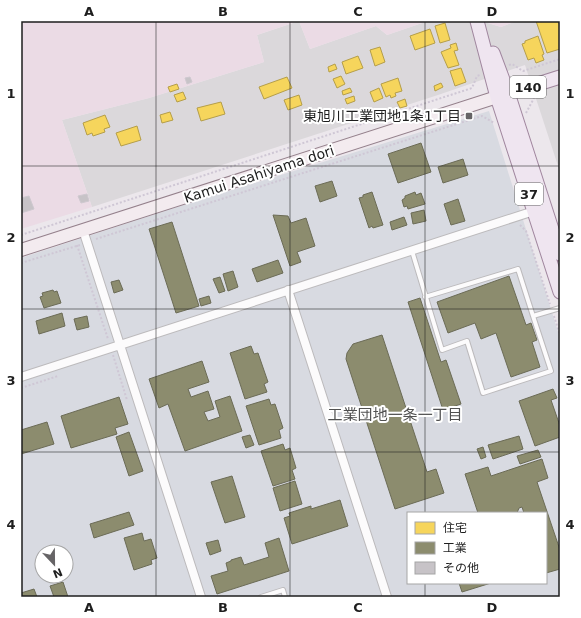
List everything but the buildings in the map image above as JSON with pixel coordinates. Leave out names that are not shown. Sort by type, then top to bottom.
[{"type":"main road","name":"37","points":[[477,21],[495,71]]},
{"type":"main road","name":"37","points":[[482,21],[502,95],[539,209],[560,292]]},
{"type":"main road","name":"140","points":[[502,95],[560,76]]},
{"type":"main road","name":"Kamui Asahiyama dori","points":[[21,250],[502,95]]},
{"type":"main road","name":"37","points":[[539,209],[560,254]]},
{"type":"street","points":[[21,377],[119,341],[288,290],[539,209]]},
{"type":"street","points":[[83,230],[201,597]]},
{"type":"street","points":[[288,290],[387,597]]},
{"type":"lane","points":[[412,251],[425,297],[442,350],[467,341],[483,393],[551,371],[518,269],[425,297]]},
{"type":"lane","points":[[533,316],[560,308]]},
{"type":"lane","points":[[260,597],[283,590],[285,597]]},
{"type":"path","points":[[21,235],[472,88],[477,76],[512,64],[523,71],[560,59]]},
{"type":"path","points":[[21,263],[482,116],[494,124],[528,112],[533,98],[540,96]]},
{"type":"path","points":[[520,225],[526,231],[560,336]]},
{"type":"path","points":[[108,340],[119,341]]},
{"type":"shaded area","points":[[21,21],[299,21],[257,35],[264,62],[149,98],[62,120],[92,207],[21,229]]},
{"type":"shaded area","points":[[299,21],[310,49],[376,26],[387,35],[428,21],[481,21],[501,27],[516,21],[560,21],[560,172],[525,65],[438,95],[92,207],[62,120],[149,98],[264,62],[257,35]]},
{"type":"shaded area","points":[[299,21],[428,21],[387,35],[376,26],[310,49]]},
{"type":"shaded area","points":[[481,21],[516,21],[501,27]]},
{"type":"shaded area","points":[[489,111],[560,338],[560,597],[21,597],[21,258],[183,205]]},
{"type":"place","name":"東旭川工業団地1条1丁目","points":[[469,116]]},
{"type":"district","name":"工業団地一条一丁目","points":[[395,415]]}]
